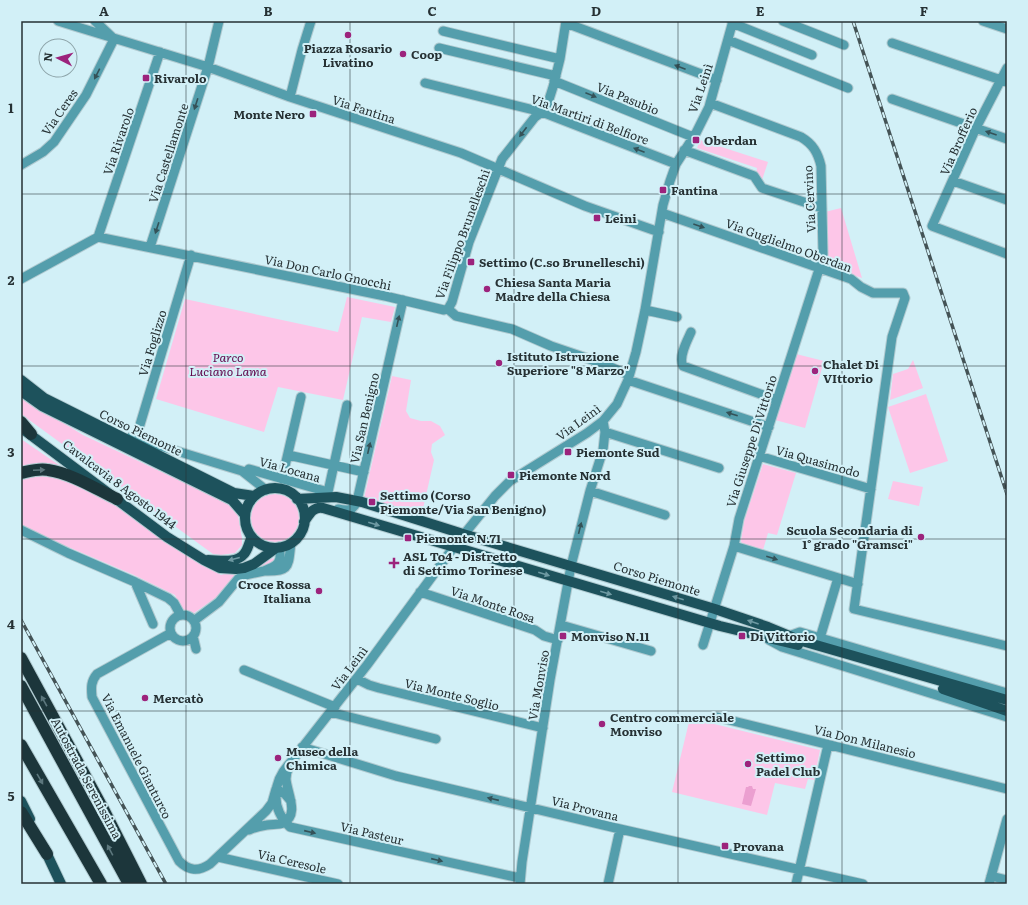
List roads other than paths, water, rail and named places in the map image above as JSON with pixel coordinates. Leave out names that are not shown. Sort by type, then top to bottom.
[{"type":"highway","points":[[21,422],[26,431]]},
{"type":"highway","points":[[21,473],[48,469],[64,474],[117,499]]},
{"type":"highway","points":[[21,658],[103,809],[141,884]]},
{"type":"highway","name":"Autostrada Serenissima","points":[[21,686],[128,884]]},
{"type":"highway","points":[[21,745],[101,884]]},
{"type":"highway","points":[[21,812],[47,854]]},
{"type":"main road","name":"Corso Piemonte","points":[[21,380],[44,398],[116,435],[234,493],[254,496]]},
{"type":"main road","name":"Corso Piemonte","points":[[21,391],[42,406],[232,500],[245,515]]},
{"type":"main road","name":"Cavalcavia 8 Agosto 1944","points":[[26,431],[167,537],[220,568],[236,570],[254,564],[277,548]]},
{"type":"main road","points":[[274,488],[291,493],[297,499],[304,514],[304,522],[302,530],[291,543],[277,548],[267,547],[258,543],[252,537],[245,523],[245,515],[254,496],[274,488]]},
{"type":"main road","name":"Corso Piemonte","points":[[297,499],[336,497],[357,501],[421,520],[463,534],[716,609],[768,627],[802,641],[949,688],[1007,711]]},
{"type":"main road","name":"Corso Piemonte","points":[[323,508],[452,548],[711,623],[802,646],[949,688],[1007,700]]},
{"type":"main road","points":[[304,522],[314,509],[323,508]]},
{"type":"main road","name":"Cavalcavia 8 Agosto 1944","points":[[204,560],[226,561],[238,559],[244,555],[252,537]]},
{"type":"main road","points":[[21,801],[61,884]]},
{"type":"street","points":[[95,21],[114,39]]},
{"type":"street","name":"Via Castellamonte","points":[[150,247],[208,67],[219,21]]},
{"type":"street","points":[[290,96],[311,21]]},
{"type":"street","points":[[783,21],[844,45]]},
{"type":"street","points":[[983,21],[1007,29]]},
{"type":"street","name":"Via Fantina","points":[[61,22],[208,67],[461,153],[585,206],[659,232]]},
{"type":"street","points":[[542,112],[547,106],[555,79],[566,22],[717,80]]},
{"type":"street","points":[[732,22],[812,55]]},
{"type":"street","name":"Via Leinì","points":[[291,762],[357,678],[452,548],[495,496],[510,481],[603,421],[617,404],[628,378],[636,352],[662,213],[676,164],[693,137],[710,102],[732,22]]},
{"type":"street","points":[[443,30],[560,59]]},
{"type":"street","name":"Via Ceres","points":[[21,165],[43,152],[54,142],[86,95],[114,39]]},
{"type":"street","points":[[728,40],[848,88]]},
{"type":"street","points":[[892,43],[1004,81]]},
{"type":"street","name":"Via Pasubio","points":[[439,48],[555,79],[693,137]]},
{"type":"street","name":"Via Rivarolo","points":[[98,237],[160,52]]},
{"type":"street","name":"Via Brofferio","points":[[1007,68],[1004,81],[976,128],[932,226],[1007,254]]},
{"type":"street","name":"Via Martiri di Belfiore","points":[[425,83],[542,112],[676,164]]},
{"type":"street","points":[[892,99],[1007,139]]},
{"type":"street","name":"Via Cervino","points":[[710,102],[801,137],[812,144],[821,166],[823,254],[819,268]]},
{"type":"street","name":"Via Filippo Brunelleschi","points":[[448,309],[452,302],[469,242],[502,159],[535,117],[542,112]]},
{"type":"street","points":[[684,150],[754,176],[762,188],[822,208]]},
{"type":"street","points":[[953,180],[1007,200]]},
{"type":"street","name":"Via Guglielmo Oberdan","points":[[662,213],[851,279],[861,287],[873,293],[903,293],[905,298],[892,337],[871,489]]},
{"type":"street","points":[[21,279],[98,237]]},
{"type":"street","name":"Via Don Carlo Gnocchi","points":[[98,237],[191,255],[444,310],[448,309],[456,316],[512,329],[551,346],[601,363],[628,378],[769,426]]},
{"type":"street","name":"Via Foglizzo","points":[[136,438],[191,255]]},
{"type":"street","name":"Via Giuseppe Di Vittorio","points":[[703,645],[716,609],[734,546],[739,519],[758,456],[769,426],[819,268]]},
{"type":"street","name":"Via San Benigno","points":[[357,501],[403,300]]},
{"type":"street","points":[[645,310],[677,317]]},
{"type":"street","points":[[691,332],[681,357],[681,363],[683,366],[777,400]]},
{"type":"street","points":[[282,479],[301,397]]},
{"type":"street","name":"Via Locana","points":[[247,475],[249,469],[328,492],[348,405]]},
{"type":"street","name":"Via Monviso","points":[[520,881],[550,680],[571,566],[605,436],[603,421]]},
{"type":"street","points":[[586,433],[605,436],[719,468]]},
{"type":"street","points":[[116,435],[136,438],[237,469],[260,484],[266,490]]},
{"type":"street","name":"Via Locana","points":[[288,455],[364,472]]},
{"type":"street","name":"Via Quasimodo","points":[[758,456],[871,489]]},
{"type":"street","points":[[247,475],[254,496]]},
{"type":"street","points":[[871,489],[854,609],[1007,646]]},
{"type":"street","points":[[590,492],[665,515]]},
{"type":"street","points":[[323,508],[330,506],[350,511],[353,509],[357,501]]},
{"type":"street","points":[[21,530],[168,598],[174,603],[180,614]]},
{"type":"street","points":[[195,620],[219,602],[238,579],[245,575],[264,571],[281,571],[285,568],[289,562],[291,543]]},
{"type":"street","points":[[734,546],[858,584]]},
{"type":"street","points":[[264,571],[278,564],[280,554],[277,548]]},
{"type":"street","points":[[820,638],[838,578]]},
{"type":"street","points":[[135,582],[153,624]]},
{"type":"street","name":"Via Monte Rosa","points":[[420,592],[535,630],[544,636],[558,640]]},
{"type":"street","points":[[180,614],[188,615],[195,620],[197,629],[191,638],[180,641],[171,633],[171,622],[173,618],[180,614]]},
{"type":"street","points":[[561,625],[651,651]]},
{"type":"street","points":[[789,636],[800,632],[1007,693]]},
{"type":"street","name":"Via Emanuele Gianturco","points":[[171,633],[97,674],[93,679],[91,687],[92,697],[179,861],[184,867],[191,870],[203,869],[235,842]]},
{"type":"street","name":"Corso Piemonte","points":[[760,636],[782,647],[1007,717]]},
{"type":"street","points":[[244,670],[332,710],[436,739]]},
{"type":"street","name":"Via Monte Soglio","points":[[357,678],[369,685],[379,688],[543,728]]},
{"type":"street","name":"Via Don Milanesio","points":[[717,717],[1007,789]]},
{"type":"street","points":[[796,884],[828,745]]},
{"type":"street","name":"Via Provana","points":[[302,747],[396,776],[863,884]]},
{"type":"street","points":[[235,842],[269,808],[281,773],[291,762]]},
{"type":"street","points":[[247,830],[256,827],[281,824],[291,813],[291,801],[286,775],[291,762]]},
{"type":"street","points":[[276,789],[285,794],[291,801]]},
{"type":"street","points":[[276,789],[276,804],[280,816],[284,822]]},
{"type":"street","points":[[1007,819],[990,880],[1007,880]]},
{"type":"street","name":"Via Pasteur","points":[[284,822],[290,827],[520,881]]},
{"type":"street","points":[[608,884],[620,829]]},
{"type":"street","name":"Via Ceresole","points":[[235,842],[234,855],[240,861]]},
{"type":"street","name":"Via Ceresole","points":[[218,857],[338,884]]},
{"type":"railway","points":[[853,21],[1007,494]]},
{"type":"railway","points":[[21,620],[166,884]]},
{"type":"place","name":"Piazza Rosario Livatino","points":[[348,35]]},
{"type":"place","name":"Coop","points":[[403,54]]},
{"type":"place","name":"Rivarolo","points":[[146,78]]},
{"type":"place","name":"Monte Nero","points":[[313,114]]},
{"type":"place","name":"Oberdan","points":[[696,140]]},
{"type":"place","name":"Fantina","points":[[663,190]]},
{"type":"place","name":"Leini","points":[[597,218]]},
{"type":"place","name":"Settimo (C.so Brunelleschi)","points":[[471,262]]},
{"type":"place","name":"Chiesa Santa Maria Madre della Chiesa","points":[[487,289]]},
{"type":"place","name":"Istituto Istruzione Superiore \"8 Marzo\"","points":[[499,363]]},
{"type":"place","name":"Chalet Di VIttorio","points":[[815,371]]},
{"type":"place","name":"Piemonte Sud","points":[[568,452]]},
{"type":"place","name":"Piemonte Nord","points":[[511,475]]},
{"type":"place","name":"Settimo (Corso Piemonte/Via San Benigno)","points":[[372,502]]},
{"type":"place","name":"Scuola Secondaria di 1° grado \"Gramsci\"","points":[[921,537]]},
{"type":"place","name":"Piemonte N.71","points":[[408,538]]},
{"type":"place","name":"ASL To4 - Distretto di Settimo Torinese","points":[[394,563]]},
{"type":"place","name":"Croce Rossa Italiana","points":[[319,591]]},
{"type":"place","name":"Monviso N.11","points":[[563,636]]},
{"type":"place","name":"Di Vittorio","points":[[742,636]]},
{"type":"place","name":"Mercatò","points":[[145,698]]},
{"type":"place","name":"Centro commerciale Monviso","points":[[602,724]]},
{"type":"place","name":"Museo della Chimica","points":[[278,758]]},
{"type":"place","name":"Settimo Padel Club","points":[[748,764]]},
{"type":"place","name":"Provana","points":[[725,846]]},
{"type":"park label","name":"Parco Luciano Lama","points":[[228,364]]}]
